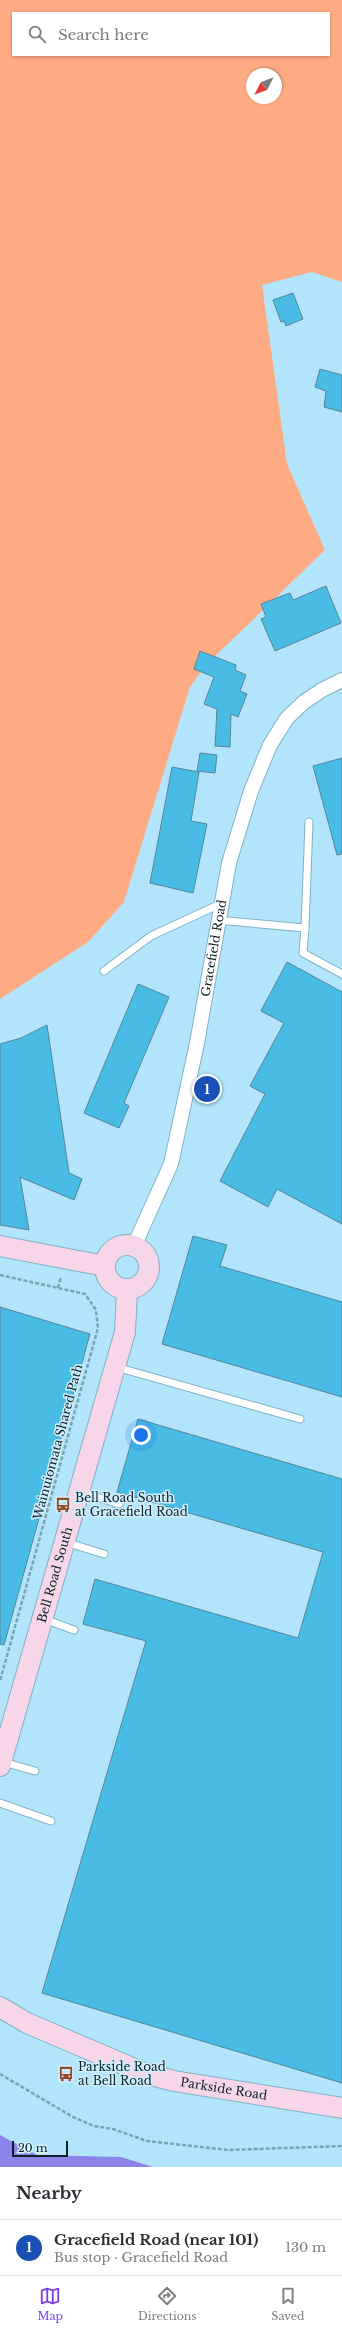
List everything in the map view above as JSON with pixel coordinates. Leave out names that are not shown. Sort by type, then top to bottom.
[{"type":"main road","points":[[125,1245],[134,1246],[146,1255],[150,1271],[142,1285],[127,1290],[118,1288],[111,1283],[106,1275],[105,1266],[111,1252],[125,1245]]},
{"type":"main road","points":[[0,1246],[105,1266]]},
{"type":"main road","name":"Bell Road South","points":[[1,1763],[41,1617],[125,1332],[127,1290]]},
{"type":"main road","name":"Parkside Road","points":[[0,2007],[27,2023],[144,2073],[174,2081],[342,2108]]},
{"type":"street","name":"Gracefield Road","points":[[134,1246],[171,1164],[197,1043],[220,904],[229,863],[242,818],[270,745],[287,718],[304,702],[322,690],[342,680]]},
{"type":"lane","points":[[309,822],[303,953],[342,974]]},
{"type":"lane","points":[[104,971],[151,936],[220,904]]},
{"type":"lane","points":[[217,920],[305,928]]},
{"type":"lane","points":[[114,1366],[300,1419]]},
{"type":"lane","points":[[78,1491],[119,1504]]},
{"type":"lane","points":[[63,1541],[104,1554]]},
{"type":"lane","points":[[41,1617],[74,1630]]},
{"type":"lane","points":[[1,1763],[35,1770]]},
{"type":"lane","points":[[0,1803],[51,1821]]},
{"type":"path","name":"Wainuiomata Shared Path","points":[[0,1275],[85,1294],[96,1310],[98,1328],[0,1681]]},
{"type":"path","points":[[58,1288],[60,1277]]},
{"type":"path","points":[[0,2074],[73,2117],[94,2126],[113,2129],[147,2141],[228,2150],[342,2146]]},
{"type":"shaded area","points":[[0,0],[342,0],[342,282],[312,272],[262,285],[287,464],[325,550],[206,665],[190,687],[124,902],[88,942],[0,999]]},
{"type":"shaded area","points":[[0,2135],[37,2155],[121,2157],[153,2167],[0,2167]]},
{"type":"building","points":[[293,293],[303,319],[286,326],[284,321],[281,322],[273,300]]},
{"type":"building","points":[[320,369],[342,375],[342,412],[324,407],[326,391],[315,387]]},
{"type":"building","points":[[326,586],[341,623],[275,651],[261,619],[266,617],[261,604],[290,593],[293,600]]},
{"type":"building","points":[[200,651],[236,665],[235,670],[246,675],[240,691],[247,694],[238,717],[231,714],[230,747],[215,746],[217,709],[204,704],[214,677],[194,669]]},
{"type":"building","points":[[200,753],[217,755],[215,773],[197,771]]},
{"type":"building","points":[[342,758],[342,854],[337,855],[313,766]]},
{"type":"building","points":[[172,767],[199,772],[191,821],[207,824],[193,893],[150,883]]},
{"type":"building","points":[[287,962],[342,992],[342,1224],[277,1189],[268,1207],[220,1181],[265,1094],[250,1086],[284,1023],[261,1011]]},
{"type":"building","points":[[138,984],[169,997],[124,1103],[129,1106],[119,1128],[84,1113]]},
{"type":"building","points":[[47,1025],[69,1173],[82,1179],[74,1200],[20,1177],[29,1230],[0,1225],[0,1044],[21,1038]]},
{"type":"building","points":[[193,1236],[227,1245],[220,1266],[342,1302],[342,1397],[162,1344]]},
{"type":"building","points":[[0,1307],[90,1334],[4,1645],[0,1644]]},
{"type":"building","points":[[138,1419],[342,1479],[342,2083],[42,1993],[146,1641],[83,1624],[95,1579],[298,1638],[323,1552],[117,1492]]},
{"type":"place","name":"Gracefield Road (near 101)","points":[[207,1089]]},
{"type":"place","name":"Bell Road South at Gracefield Road","points":[[63,1505]]},
{"type":"place","name":"Parkside Road at Bell Road","points":[[66,2074]]}]
